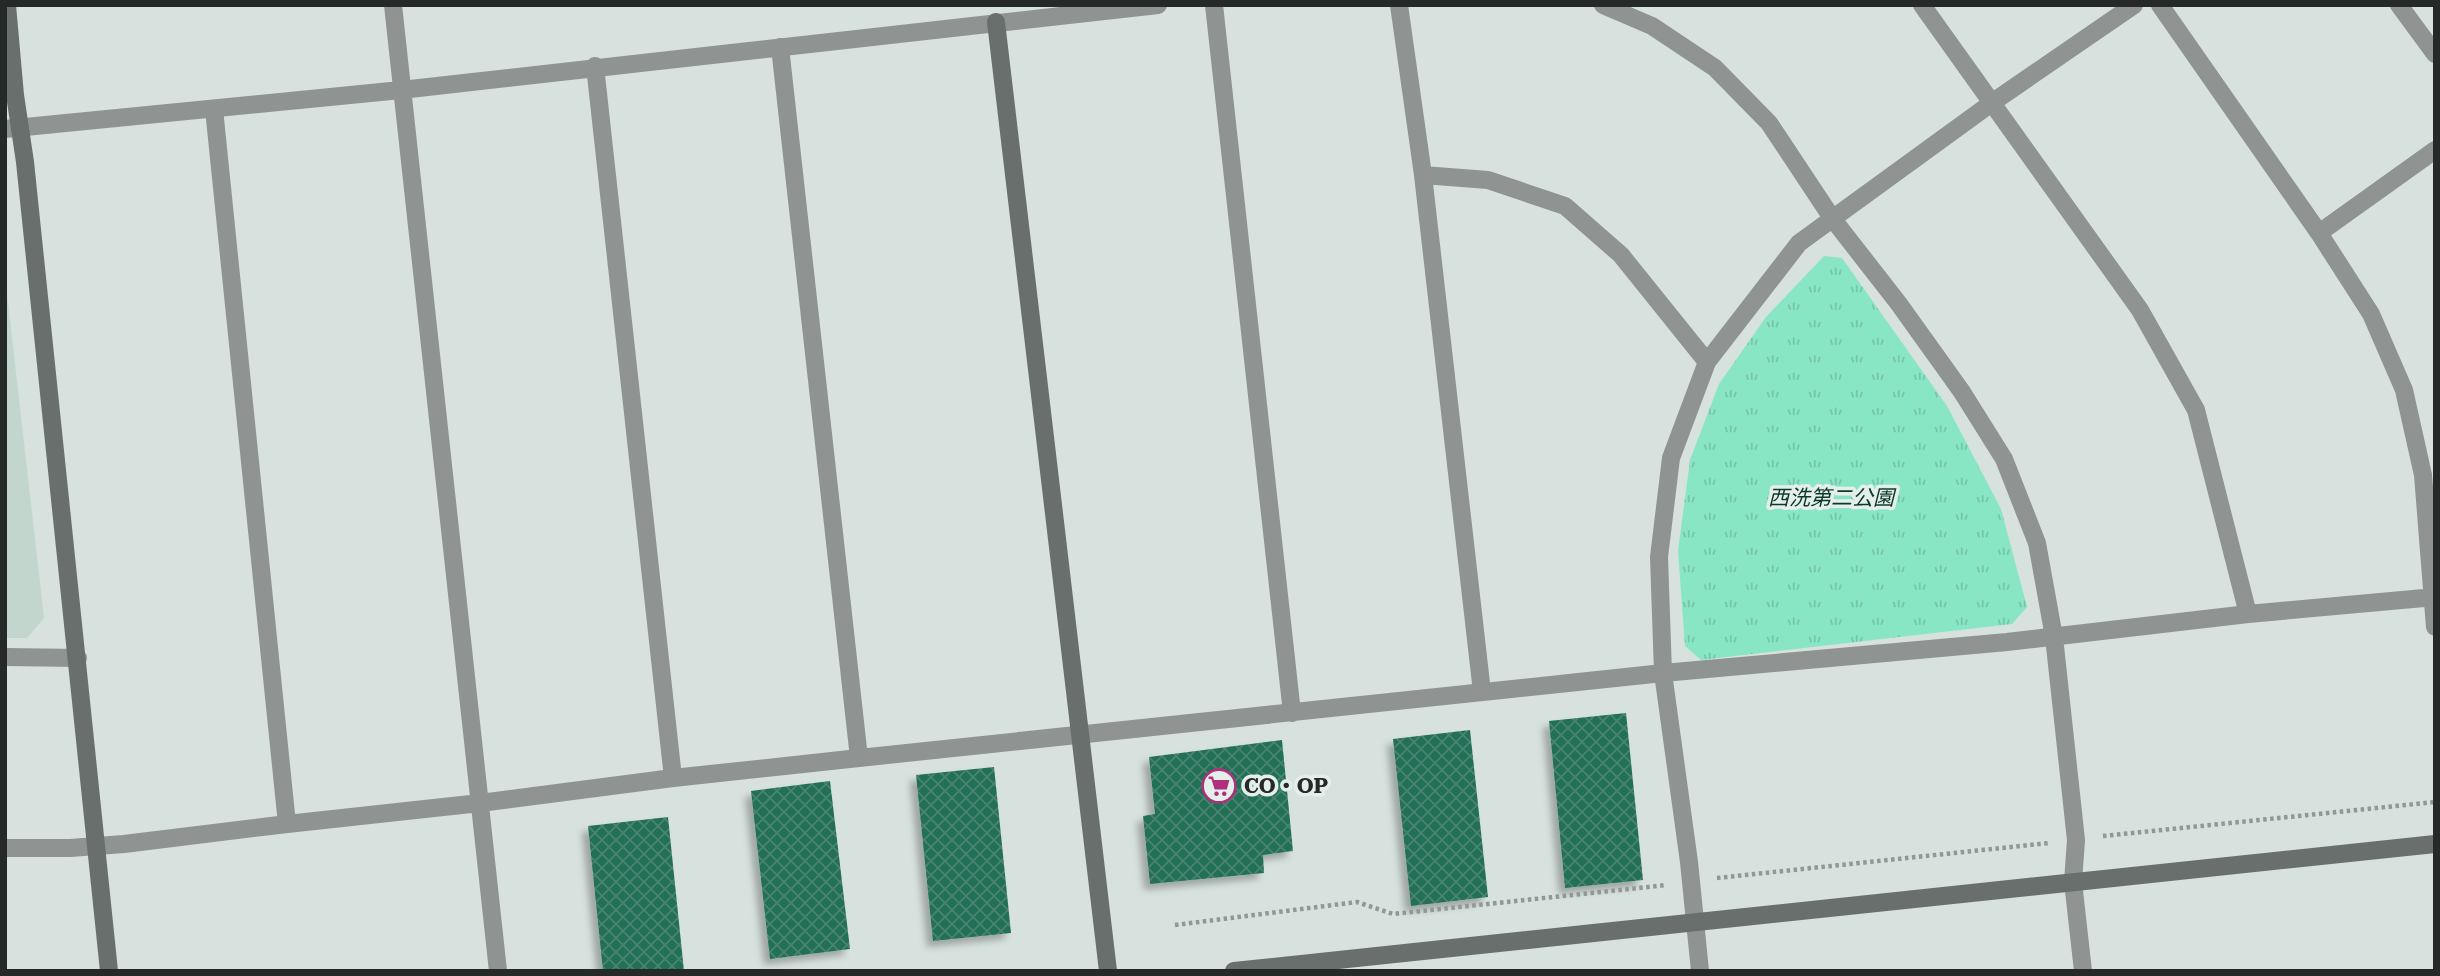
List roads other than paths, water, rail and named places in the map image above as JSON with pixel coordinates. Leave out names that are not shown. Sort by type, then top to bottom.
[{"type":"street","points":[[7,5],[13,129],[78,658],[109,971]]},
{"type":"street","points":[[393,5],[498,971]]},
{"type":"street","points":[[13,129],[401,90],[780,47],[996,14],[1158,5]]},
{"type":"street","points":[[1214,5],[1292,713]]},
{"type":"street","points":[[1399,5],[1423,175],[1482,692]]},
{"type":"street","points":[[1602,5],[1652,26],[1715,68],[1769,123],[1832,218],[1931,348],[2004,459],[2037,543],[2054,638],[2076,840],[2073,881],[2083,971]]},
{"type":"street","points":[[1922,5],[2140,310],[2196,411],[2248,614]]},
{"type":"street","points":[[1700,971],[1691,881],[1663,673],[1658,557],[1671,458],[1707,362],[1799,243],[1993,102],[2134,5]]},
{"type":"street","points":[[2161,5],[2319,233],[2371,314],[2404,390],[2423,474],[2435,627]]},
{"type":"street","points":[[2399,5],[2435,54]]},
{"type":"street","points":[[996,14],[1108,971]]},
{"type":"street","points":[[780,47],[859,758]]},
{"type":"street","points":[[595,66],[673,778]]},
{"type":"street","points":[[214,109],[286,824]]},
{"type":"street","points":[[2319,233],[2435,150]]},
{"type":"street","points":[[1423,175],[1488,180],[1564,206],[1621,255],[1707,362]]},
{"type":"street","points":[[5,848],[95,847],[859,758],[1663,673],[2054,638],[2248,614],[2433,597]]},
{"type":"street","points":[[5,657],[78,658]]},
{"type":"street","points":[[1234,971],[2435,844]]},
{"type":"place","name":"CO・OP","points":[[1219,786]]},
{"type":"park label","name":"西洗第二公園","points":[[1831,498]]}]
